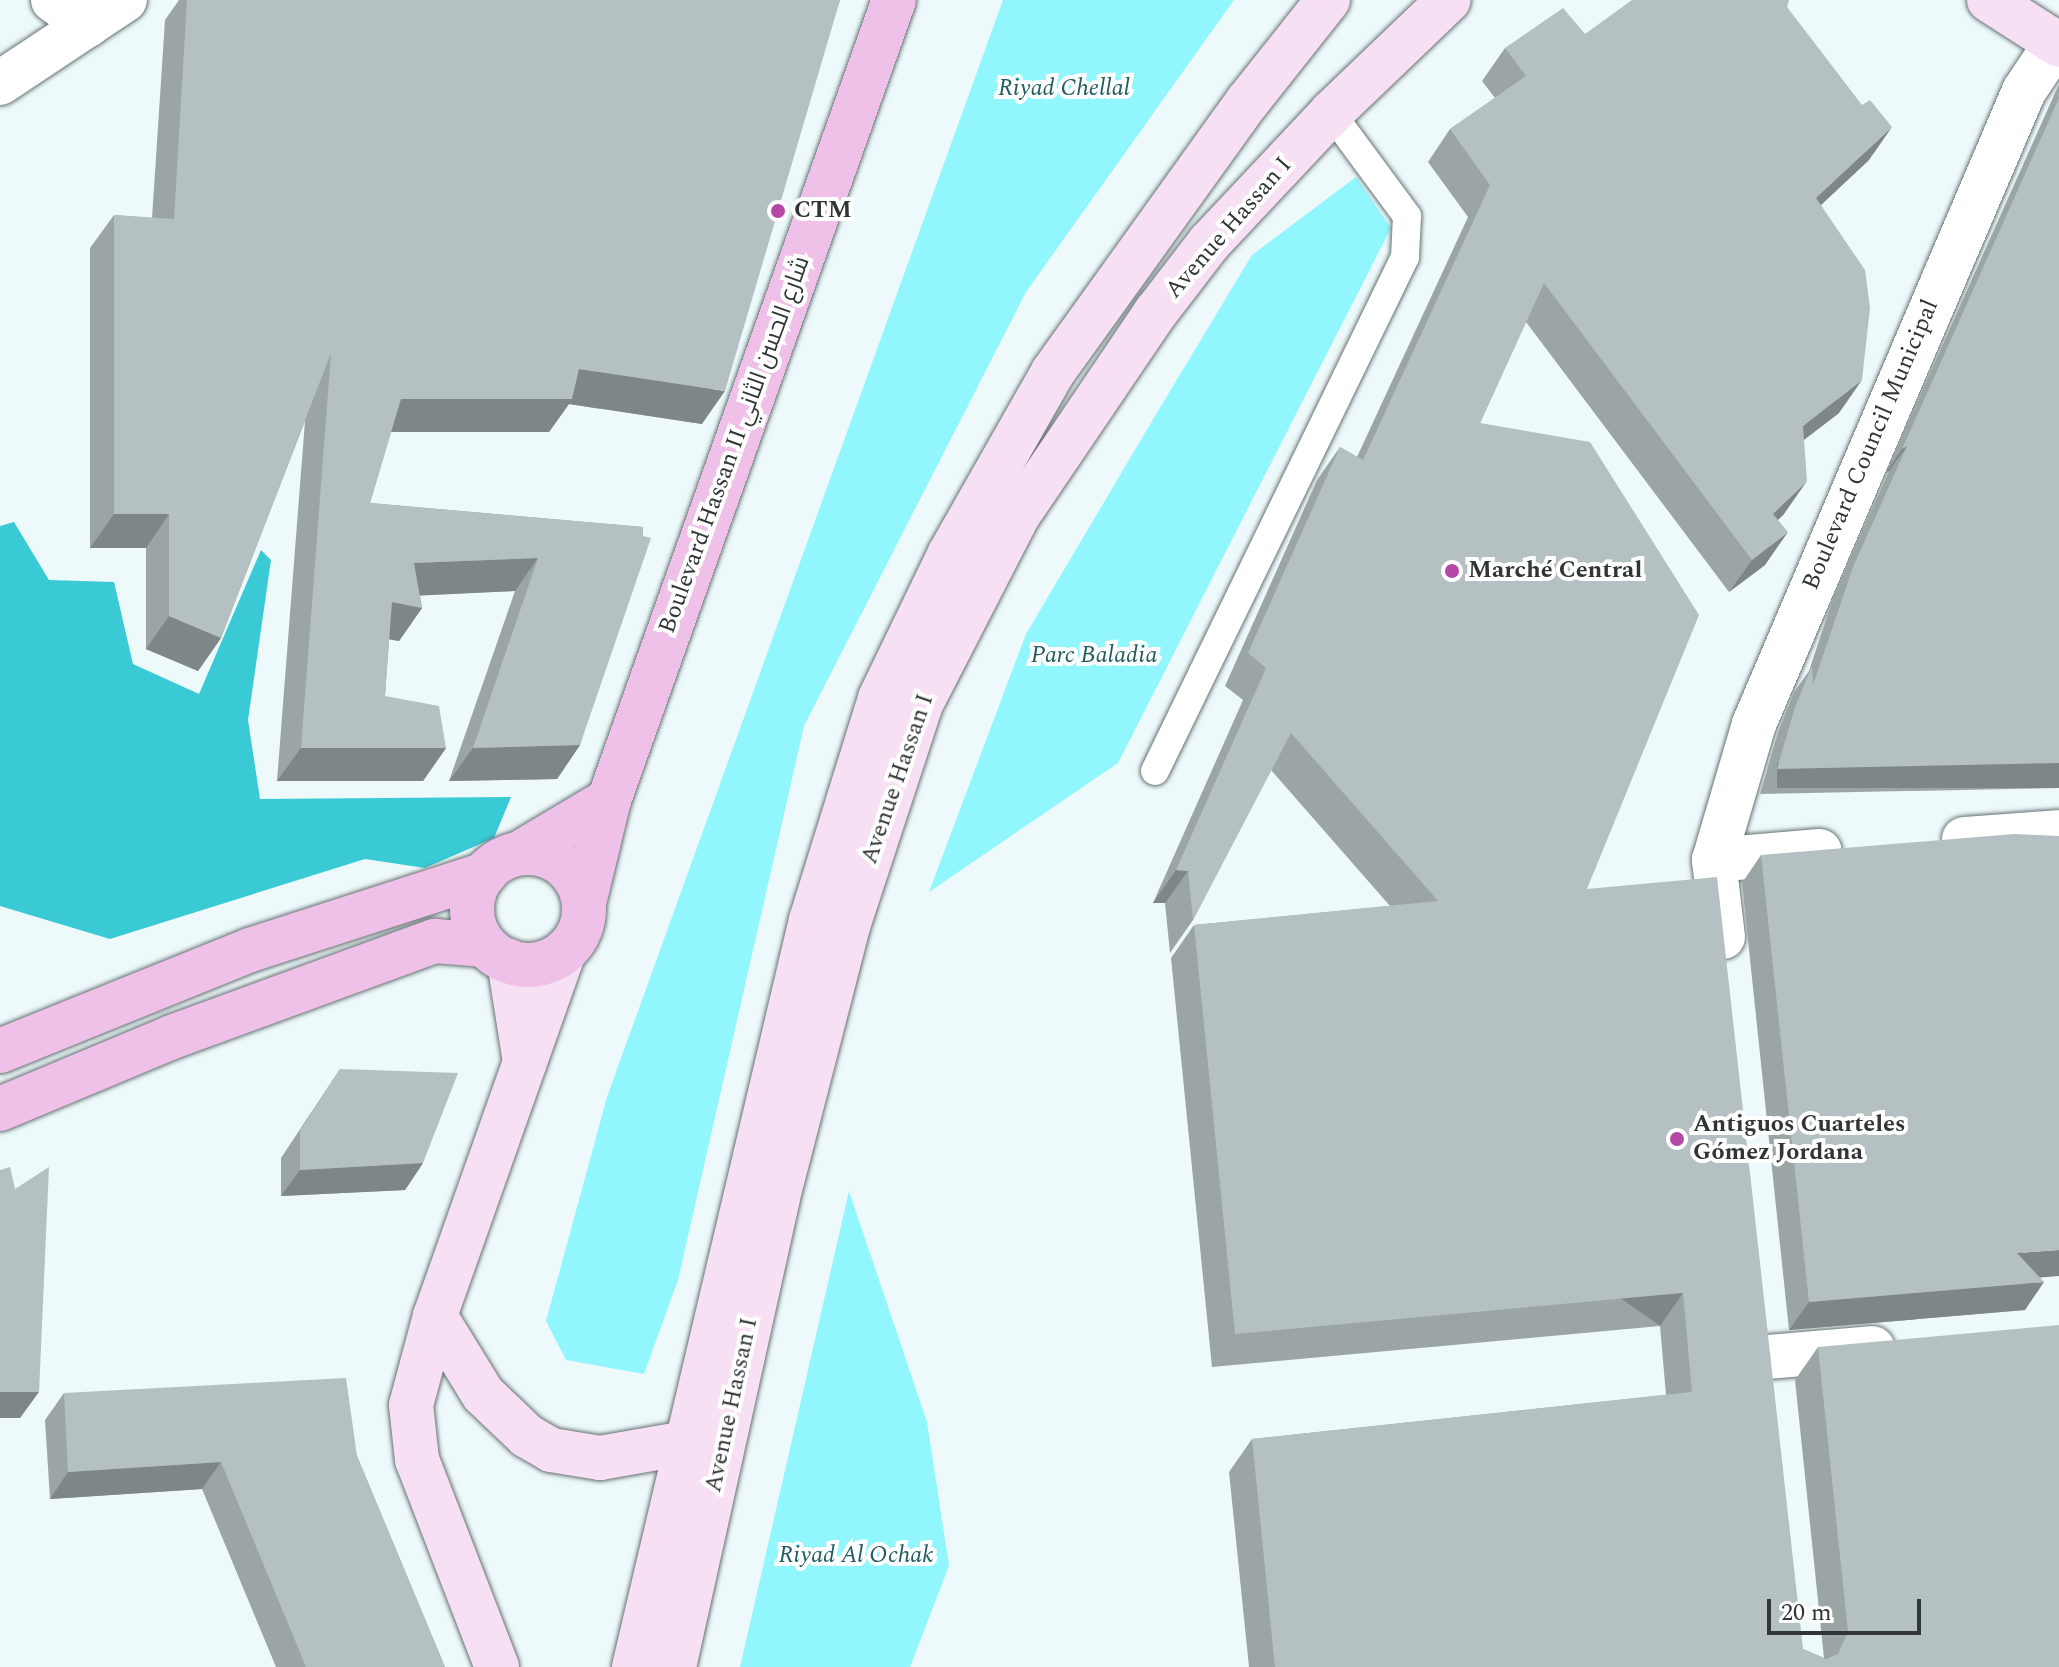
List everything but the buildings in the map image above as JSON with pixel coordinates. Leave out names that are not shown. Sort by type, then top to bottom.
[{"type":"main road","name":"Boulevard Hassan II شارع الحسن الثاني","points":[[584,903],[609,800],[894,0]]},
{"type":"main road","name":"Avenue Hassan I","points":[[634,1667],[811,920],[880,698],[949,555],[1053,372],[1248,101],[1328,0]]},
{"type":"main road","name":"Avenue Hassan I","points":[[674,1667],[786,1167],[849,923],[921,704],[1017,517],[1071,432],[1209,243],[1331,113],[1449,0]]},
{"type":"main road","points":[[1989,0],[2058,42]]},
{"type":"main road","points":[[0,1051],[250,950],[502,863],[609,800]]},
{"type":"main road","points":[[497,1667],[417,1460],[411,1405],[435,1316],[526,1067],[564,952],[583,922],[584,903],[575,877],[553,858],[502,863],[473,897],[473,917],[497,953],[526,1067]]},
{"type":"main road","points":[[0,1109],[172,1037],[435,941],[497,953],[534,965],[564,952]]},
{"type":"main road","points":[[435,1316],[483,1394],[527,1436],[551,1450],[600,1458],[685,1443]]},
{"type":"street","points":[[53,0],[88,25]]},
{"type":"street","points":[[0,83],[125,0]]},
{"type":"street","name":"Boulevard Council Municipal","points":[[1714,860],[1754,724],[1845,504],[2024,91],[2058,42]]},
{"type":"street","points":[[1918,843],[2059,832]]},
{"type":"street","points":[[1728,984],[1714,860],[1855,848]]},
{"type":"street","points":[[1763,1310],[1773,1403]]},
{"type":"street","points":[[1768,1357],[1921,1344]]},
{"type":"lane","points":[[1155,771],[1405,257],[1407,216],[1331,113]]},
{"type":"green space","name":"Riyad Chellal","points":[[1003,0],[1234,0],[1026,292],[804,726],[678,1280],[644,1374],[566,1360],[546,1321],[607,1097]]},
{"type":"green space","name":"Parc Baladia","points":[[1356,177],[1391,228],[1118,763],[929,892],[1026,634],[1158,411],[1252,255]]},
{"type":"green space","name":"Riyad Al Ochak","points":[[849,1191],[927,1422],[949,1566],[910,1667],[740,1667]]},
{"type":"shaded area","points":[[14,522],[49,580],[114,582],[133,664],[199,694],[261,550],[271,560],[248,720],[260,799],[511,797],[494,838],[425,868],[365,859],[110,939],[0,906],[0,526]]},
{"type":"place","name":"CTM","points":[[778,211]]},
{"type":"place","name":"Marché Central","points":[[1452,571]]},
{"type":"place","name":"Antiguos Cuarteles Gómez Jordana","points":[[1677,1139]]}]
